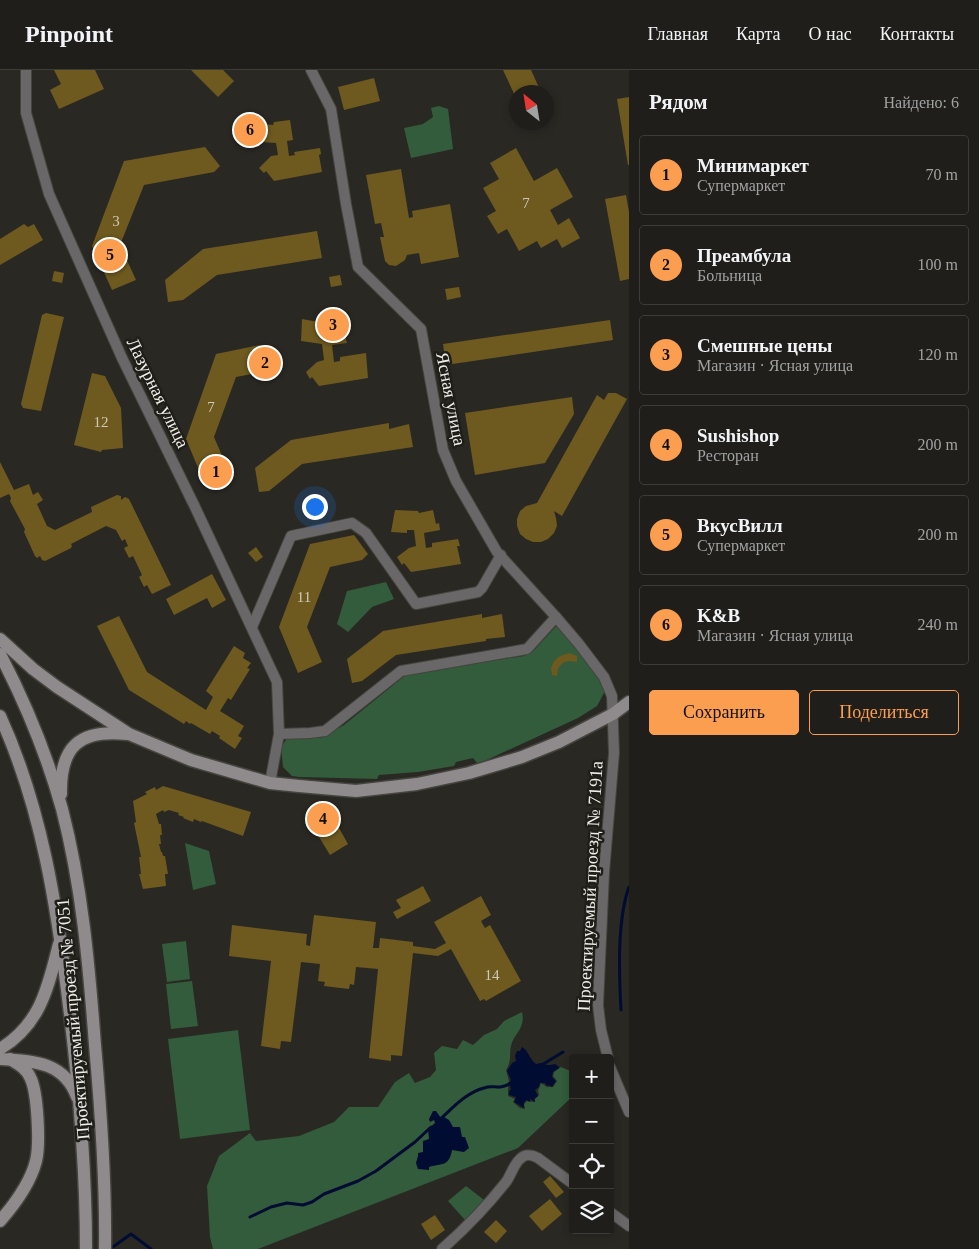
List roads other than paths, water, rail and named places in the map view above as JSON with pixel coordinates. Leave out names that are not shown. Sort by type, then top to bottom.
[{"type":"street","name":"Лазурная улица","points":[[26,70],[26,113],[49,194],[122,358],[252,627],[276,682],[279,734],[270,783]]},
{"type":"street","name":"Ясная улица","points":[[312,70],[331,109],[358,267],[421,329],[443,450],[456,481],[500,555],[556,617],[604,677],[612,696],[613,714]]},
{"type":"street","points":[[252,627],[291,536],[352,524],[366,533],[416,604],[478,592],[500,555]]},
{"type":"street","points":[[279,734],[324,731],[401,671],[527,648],[556,617]]},
{"type":"street","points":[[0,639],[41,675],[129,734],[191,760],[270,783],[356,790],[417,784],[469,773],[522,757],[559,742],[613,714],[629,702]]},
{"type":"street","name":"Проектируемый проезд № 7051","points":[[0,654],[41,743],[61,807],[78,883],[88,953],[101,1123],[105,1249]]},
{"type":"street","name":"Проектируемый проезд № 7191а","points":[[607,1054],[600,1030],[598,1005],[604,873],[614,754],[613,714]]},
{"type":"street","name":"Проектируемый проезд № 7051","points":[[0,716],[18,758],[34,806],[44,846],[60,936],[81,1108],[86,1249]]},
{"type":"street","points":[[61,807],[62,770],[72,748],[95,734],[105,732],[129,734]]},
{"type":"street","points":[[0,1049],[17,1037],[38,1011],[50,979],[60,936]]},
{"type":"street","points":[[5,1059],[35,1061],[53,1068],[70,1082],[81,1108]]},
{"type":"street","points":[[0,1221],[26,1186],[36,1161],[38,1141],[33,1084],[26,1070],[5,1059]]},
{"type":"street","points":[[614,1076],[629,1112]]},
{"type":"street","points":[[442,1249],[473,1221],[505,1183],[518,1161],[525,1156],[533,1155],[569,1181]]},
{"type":"street","points":[[614,1215],[629,1226]]},
{"type":"water","points":[[522,1047],[536,1064],[555,1064],[559,1067],[553,1072],[552,1077],[556,1081],[552,1087],[547,1086],[545,1083],[540,1083],[539,1087],[535,1090],[538,1096],[534,1099],[535,1102],[530,1099],[530,1102],[526,1100],[524,1108],[514,1102],[516,1097],[509,1095],[511,1089],[509,1083],[511,1080],[507,1071],[512,1063],[516,1061],[517,1051],[520,1051]]},
{"type":"water","points":[[433,1111],[436,1111],[441,1118],[444,1117],[449,1120],[453,1127],[460,1127],[462,1137],[465,1137],[469,1148],[464,1152],[452,1150],[447,1162],[429,1167],[429,1170],[418,1169],[416,1163],[418,1153],[423,1152],[423,1141],[429,1139],[428,1129],[435,1123],[434,1120],[430,1122],[429,1119]]},
{"type":"waterway","points":[[621,1010],[619,964],[622,915],[629,887]]},
{"type":"waterway","points":[[540,1066],[563,1052]]},
{"type":"waterway","points":[[438,1121],[459,1102],[477,1090],[487,1087],[503,1087],[511,1083]]},
{"type":"waterway","points":[[250,1217],[271,1207],[287,1203],[303,1205],[312,1202],[324,1194],[358,1181],[376,1171],[415,1142],[431,1127]]},
{"type":"waterway","points":[[110,1249],[131,1234],[151,1249]]},
{"type":"place","name":"K&B","points":[[250,130]]},
{"type":"place","name":"ВкусВилл","points":[[110,255]]},
{"type":"place","name":"Смешные цены","points":[[333,325]]},
{"type":"place","name":"Преамбула","points":[[265,363]]},
{"type":"place","name":"Минимаркет","points":[[216,472]]},
{"type":"place","name":"Sushishop","points":[[323,819]]}]
